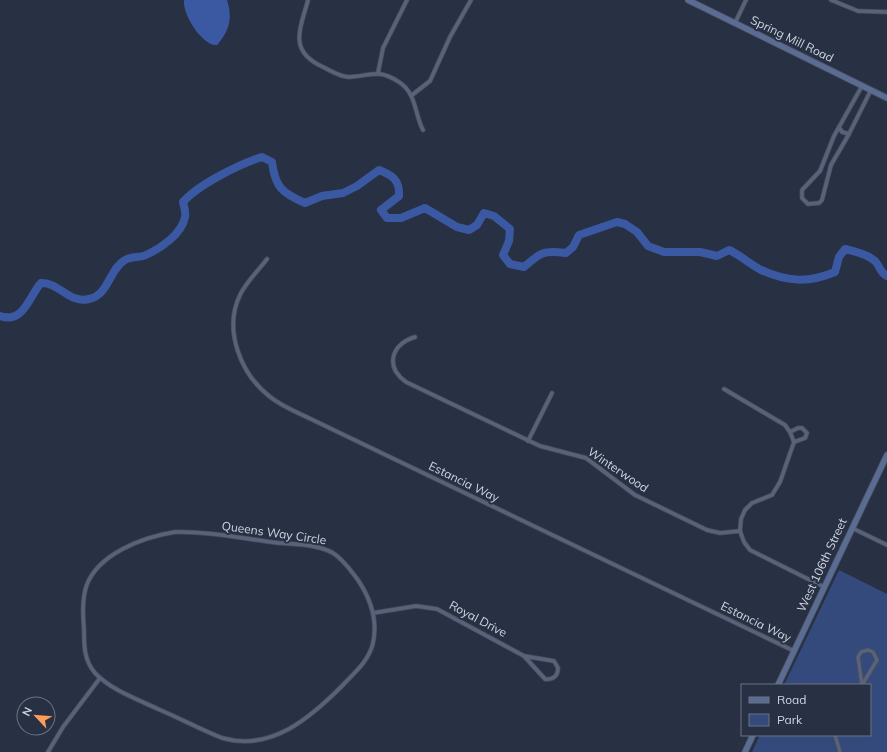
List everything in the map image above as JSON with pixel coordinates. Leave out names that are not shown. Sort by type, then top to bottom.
[{"type":"street","points":[[308,0],[300,31],[300,48],[314,63],[341,75],[350,77],[378,73],[399,82],[412,95],[417,118],[423,130]]},
{"type":"street","points":[[378,73],[383,48],[407,0]]},
{"type":"street","points":[[412,95],[430,81],[450,37],[471,0]]},
{"type":"street","name":"Spring Mill Road","points":[[688,0],[887,98]]},
{"type":"street","points":[[735,23],[746,0]]},
{"type":"street","points":[[830,0],[858,11],[887,12]]},
{"type":"street","points":[[862,86],[839,127],[820,171],[802,190],[802,198],[805,202],[813,204],[822,200],[831,165],[850,134],[871,90]]},
{"type":"street","points":[[839,127],[840,131],[850,134]]},
{"type":"street","name":"Estancia Way","points":[[267,260],[240,294],[236,303],[234,323],[240,357],[253,380],[269,396],[315,421],[794,651]]},
{"type":"street","name":"Winterwood","points":[[415,337],[399,345],[393,355],[395,369],[402,379],[528,441],[586,458],[635,495],[707,530],[720,533],[740,531]]},
{"type":"street","points":[[724,389],[780,421],[790,432],[794,442],[778,488],[772,494],[761,498],[748,507],[741,519],[740,531],[744,542],[754,553],[824,587]]},
{"type":"street","points":[[528,441],[552,393]]},
{"type":"street","points":[[790,432],[798,428],[802,428],[806,433],[805,438],[794,442]]},
{"type":"street","name":"West 106th Street","points":[[778,684],[887,455]]},
{"type":"street","points":[[852,528],[887,545]]},
{"type":"street","name":"Queens Way Circle","points":[[187,532],[217,535],[316,548],[330,552],[342,560],[364,589],[373,613],[375,629],[374,642],[368,656],[360,668],[307,719],[289,731],[264,741],[245,743],[222,738],[124,693],[100,678],[88,664],[84,648],[84,596],[90,578],[103,563],[123,549],[168,533],[187,532]]},
{"type":"street","name":"Royal Drive","points":[[373,613],[416,606],[437,609],[524,656],[554,661],[558,668],[556,675],[551,679],[545,679],[524,656]]},
{"type":"street","points":[[862,684],[858,656],[864,650],[871,650],[876,655],[877,660],[863,684]]},
{"type":"street","points":[[48,752],[63,727],[100,678]]},
{"type":"street","points":[[745,752],[753,736]]},
{"type":"street","points":[[835,736],[840,752]]},
{"type":"green space","points":[[839,570],[887,594],[887,752],[752,752],[760,736],[871,736],[871,684],[784,684]]},
{"type":"shaded area","points":[[184,0],[227,0],[230,13],[229,24],[227,30],[217,45],[206,41],[194,28],[186,13]]},
{"type":"waterway","points":[[0,316],[15,316],[20,313],[41,283],[53,286],[70,296],[82,300],[96,297],[105,287],[115,269],[125,260],[133,257],[144,256],[170,240],[175,235],[180,229],[185,217],[183,202],[190,195],[220,175],[262,157],[272,162],[275,178],[281,188],[291,196],[305,203],[322,196],[343,193],[357,186],[379,170],[391,176],[397,182],[399,190],[399,196],[381,210],[387,218],[401,218],[425,208],[457,227],[469,230],[477,225],[484,213],[494,216],[510,229],[509,241],[503,255],[510,264],[524,267],[543,253],[566,253],[573,247],[579,235],[617,222],[625,224],[637,232],[648,246],[664,252],[700,252],[717,256],[729,250],[761,270],[789,279],[798,280],[816,278],[835,272],[839,257],[845,249],[868,256],[877,263],[883,273],[887,276]]}]
